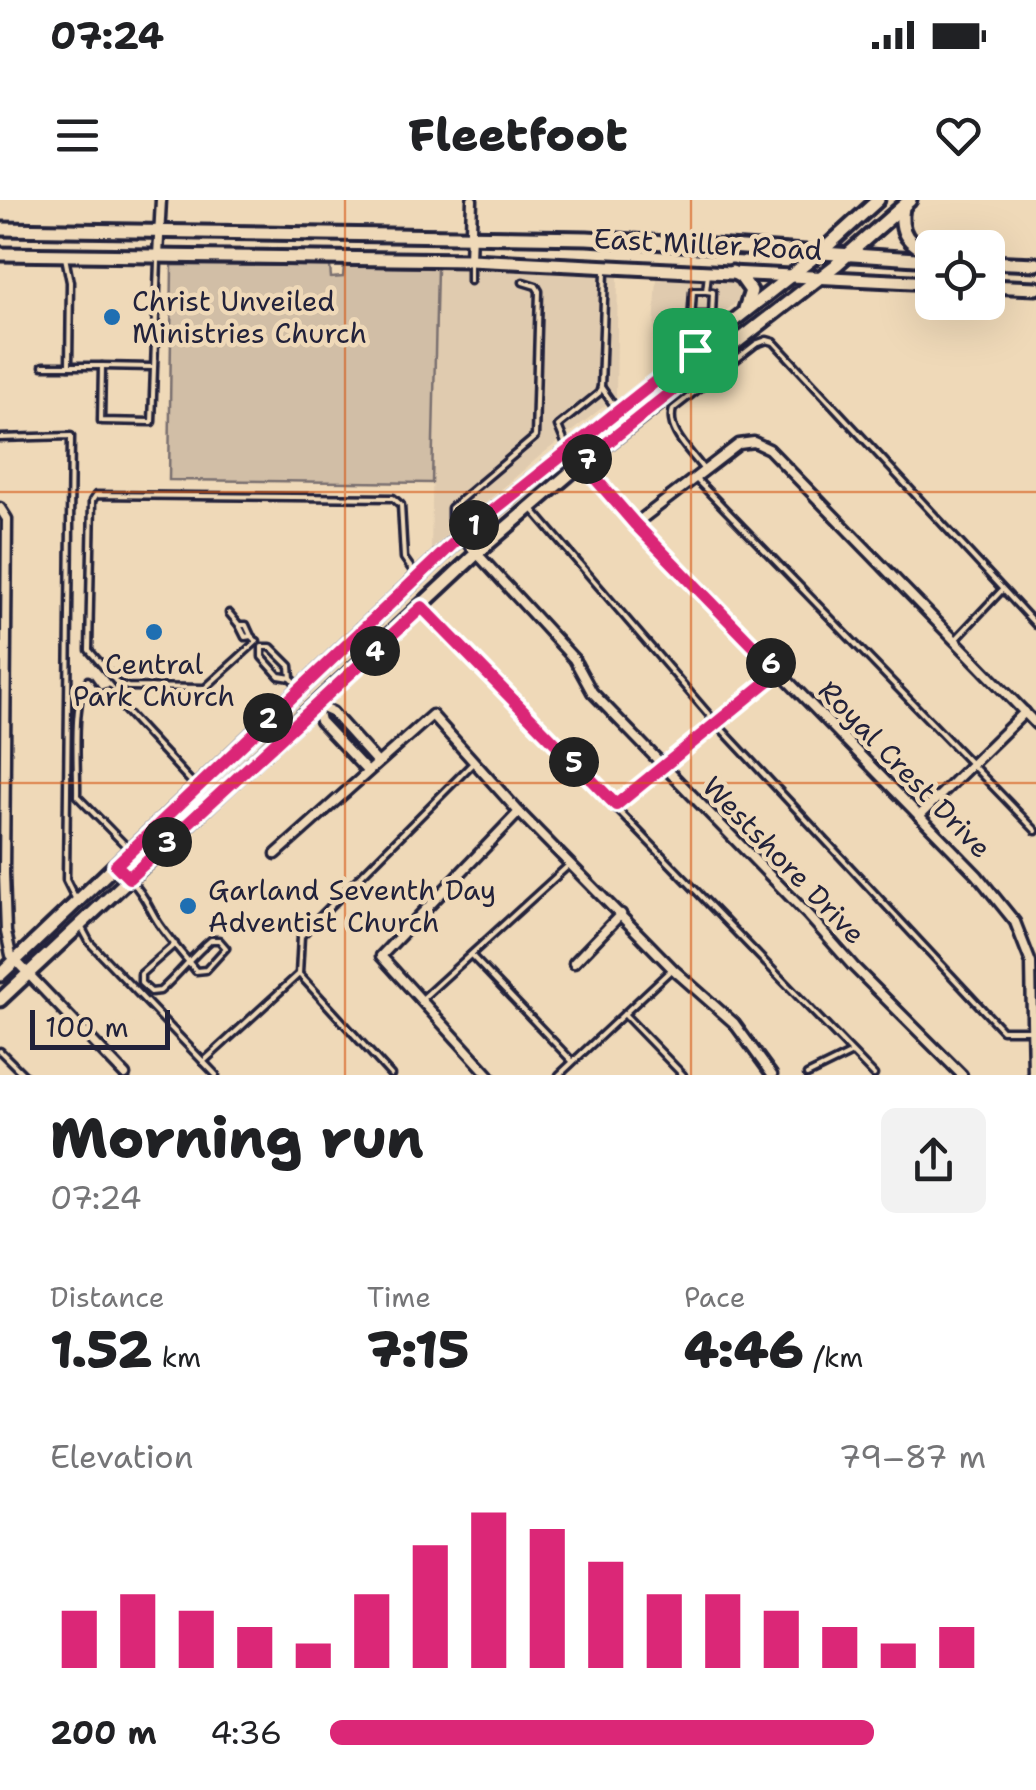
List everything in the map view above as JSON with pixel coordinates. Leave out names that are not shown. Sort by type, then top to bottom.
[{"type":"main road","points":[[0,975],[196,787],[296,683],[461,536],[822,251],[878,200]]},
{"type":"main road","points":[[0,1000],[530,506],[849,254],[906,204]]},
{"type":"main road","points":[[906,204],[902,230],[915,247]]},
{"type":"main road","name":"East Miller Road","points":[[0,229],[587,238],[915,256]]},
{"type":"main road","name":"East Miller Road","points":[[0,254],[606,264],[915,281]]},
{"type":"main road","points":[[1005,263],[1036,264]]},
{"type":"main road","points":[[728,270],[741,277],[751,291],[743,313]]},
{"type":"main road","points":[[1005,287],[1036,288]]},
{"type":"main road","points":[[695,350],[706,364]]},
{"type":"main road","points":[[296,683],[316,705]]},
{"type":"main road","points":[[196,787],[211,802]]},
{"type":"main road","points":[[116,865],[129,878]]},
{"type":"street","points":[[158,256],[161,200]]},
{"type":"street","points":[[470,260],[472,200]]},
{"type":"street","points":[[635,524],[739,444],[754,442],[769,449],[1036,724]]},
{"type":"street","name":"Royal Crest Drive","points":[[568,450],[635,524],[978,875],[1015,922],[1030,963],[1033,1075]]},
{"type":"street","points":[[0,508],[7,520],[8,946],[16,960],[125,1075]]},
{"type":"street","name":"Westshore Drive","points":[[461,536],[574,659],[592,692],[808,915],[852,966],[962,1075]]},
{"type":"street","points":[[616,805],[779,672]]},
{"type":"street","points":[[316,705],[332,712],[376,761]]},
{"type":"street","points":[[316,705],[320,721],[366,770]]},
{"type":"street","points":[[919,816],[1025,712]]},
{"type":"street","points":[[276,854],[432,714],[519,812],[673,968],[734,1023],[772,1075]]},
{"type":"street","points":[[489,1075],[381,956],[519,812]]},
{"type":"street","points":[[574,964],[620,914]]},
{"type":"lane","points":[[65,255],[70,282],[69,366]]},
{"type":"lane","points":[[102,366],[100,421],[152,422],[158,256]]},
{"type":"lane","points":[[470,260],[470,281]]},
{"type":"lane","points":[[568,450],[558,426],[599,393],[601,387],[606,264]]},
{"type":"lane","points":[[706,291],[708,269]]},
{"type":"lane","points":[[461,536],[451,521],[452,508],[535,437],[538,290],[523,282]]},
{"type":"lane","points":[[691,315],[712,315],[713,292],[693,291],[691,315],[690,337],[695,350]]},
{"type":"lane","points":[[703,469],[673,429],[673,409],[756,344],[774,342],[1036,625]]},
{"type":"lane","points":[[43,366],[153,367]]},
{"type":"lane","points":[[601,387],[618,411]]},
{"type":"lane","points":[[0,438],[71,436],[66,880],[77,902]]},
{"type":"lane","points":[[694,476],[1036,831]]},
{"type":"lane","points":[[256,642],[204,688],[118,684],[89,650],[92,500],[96,496],[393,498],[403,511],[404,558],[417,577]]},
{"type":"lane","points":[[530,506],[716,722],[1002,1030],[1033,1030]]},
{"type":"lane","points":[[955,640],[1002,590]]},
{"type":"lane","points":[[422,607],[874,1075]]},
{"type":"lane","points":[[229,613],[245,637],[251,636],[262,647],[272,647],[290,666],[296,683]]},
{"type":"lane","points":[[262,647],[262,657],[279,676],[296,683]]},
{"type":"lane","points":[[131,850],[78,796],[78,714],[82,686],[88,680],[100,695],[108,692],[196,787]]},
{"type":"lane","points":[[202,1062],[299,974],[301,936],[474,762]]},
{"type":"lane","points":[[422,999],[570,864]]},
{"type":"lane","points":[[129,878],[148,897],[160,924],[188,960],[196,971],[200,972],[226,948],[219,940],[210,940],[188,960],[186,968],[160,992],[151,992],[141,982],[141,974],[175,944]]},
{"type":"lane","points":[[80,924],[90,943],[216,1075]]},
{"type":"lane","points":[[472,956],[573,1062]]},
{"type":"lane","points":[[559,1075],[673,968]]},
{"type":"lane","points":[[299,974],[391,1075]]},
{"type":"lane","points":[[624,1014],[683,1075]]},
{"type":"lane","points":[[0,1051],[24,1075]]},
{"type":"lane","points":[[807,1075],[853,1053]]},
{"type":"shaded area","points":[[172,265],[330,266],[331,278],[343,277],[344,266],[437,268],[432,483],[169,480]]},
{"type":"shaded area","points":[[437,268],[618,274],[616,397],[541,455],[431,550]]},
{"type":"shaded area","points":[[657,276],[734,282],[742,298],[652,368]]},
{"type":"place","name":"Christ Unveiled Ministries Church","points":[[112,317]]},
{"type":"place","name":"Central Park Church","points":[[154,632]]},
{"type":"place","name":"Garland Seventh Day Adventist Church","points":[[188,906]]},
{"type":"route","points":[[695,350],[706,364],[582,463],[635,524],[779,672],[616,805],[422,607],[129,878],[116,865],[461,536],[695,350]]}]
